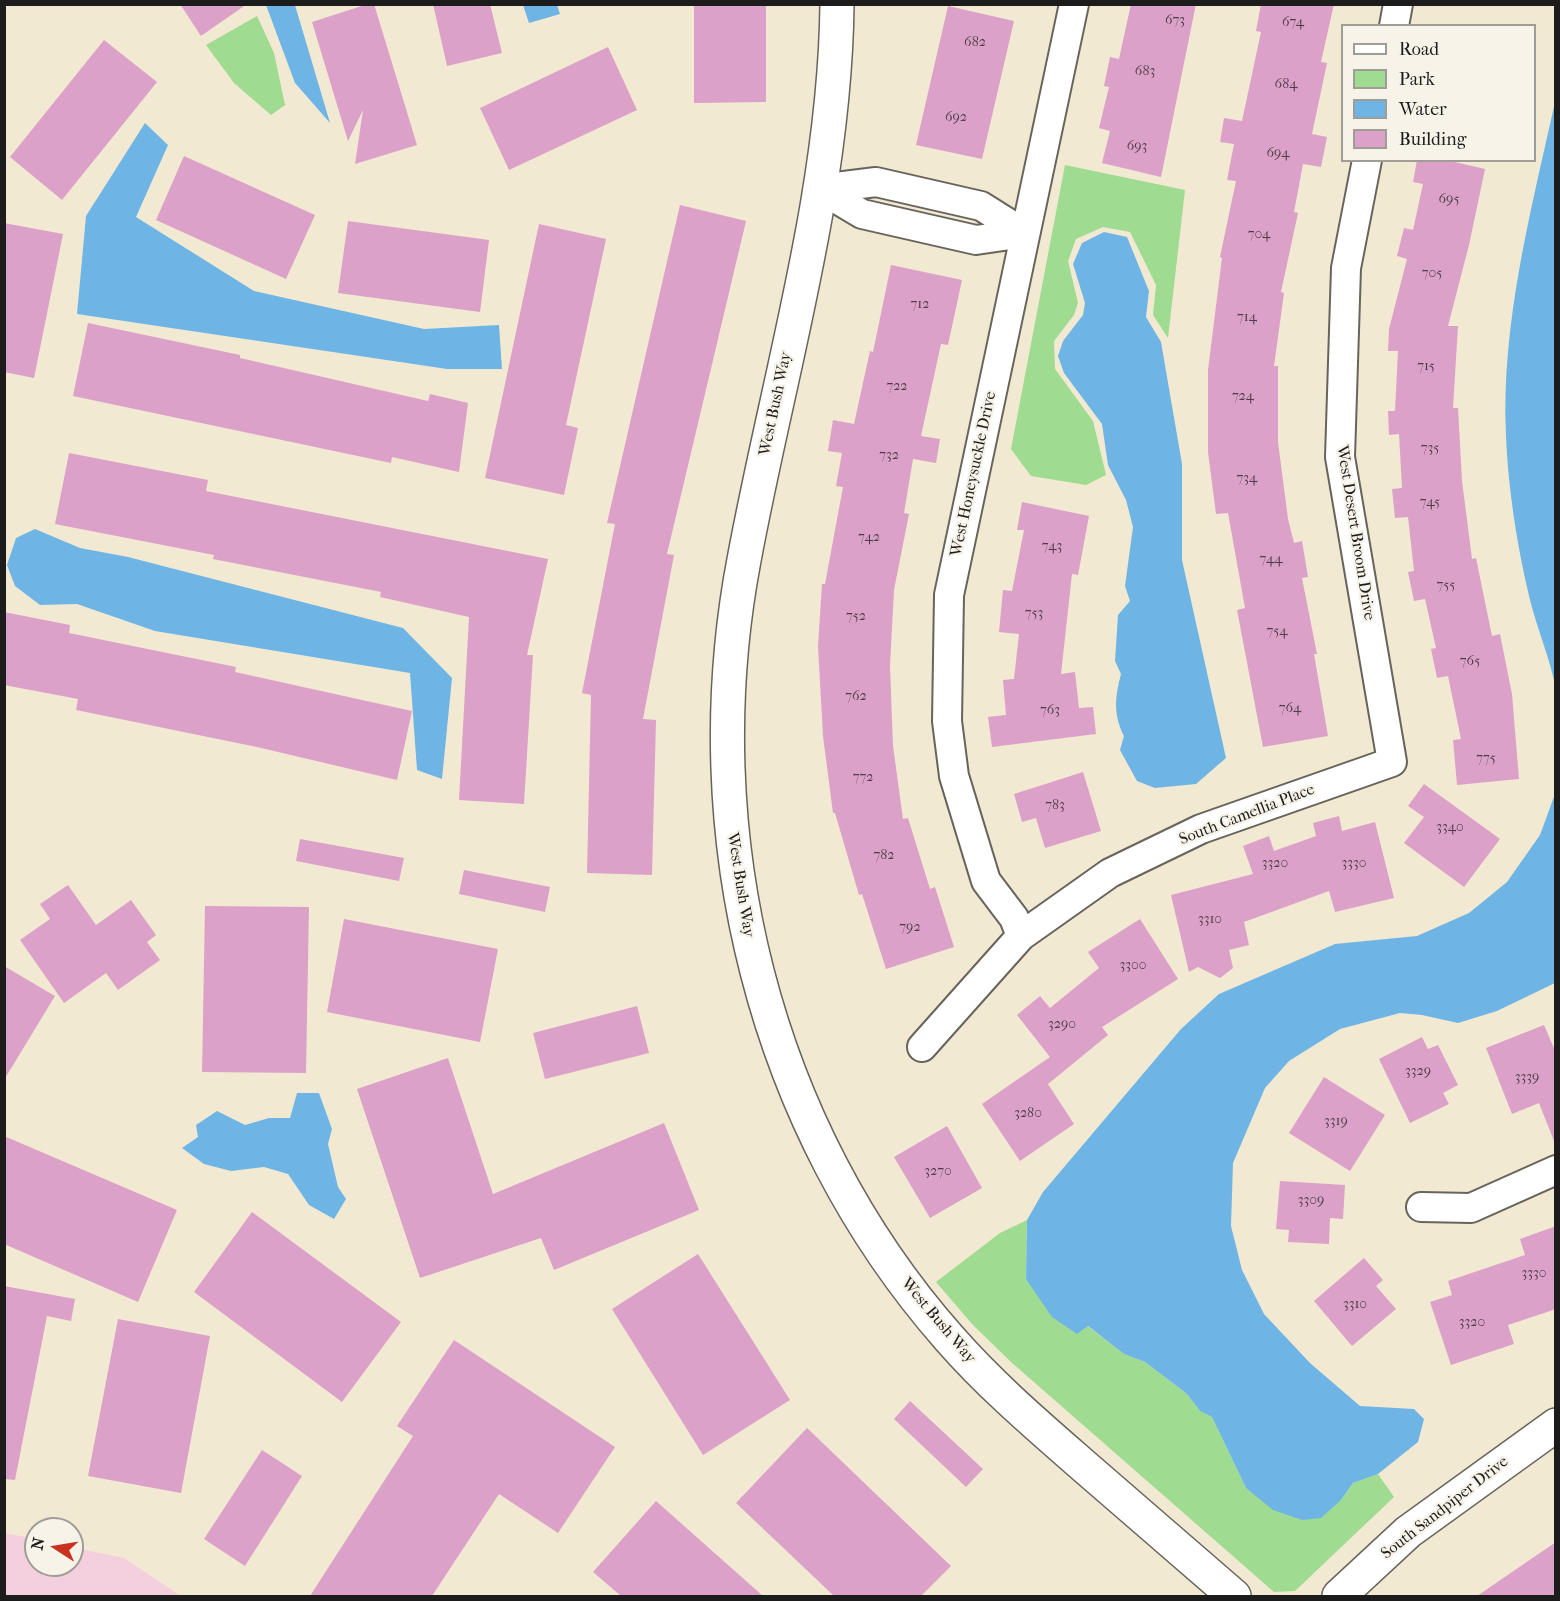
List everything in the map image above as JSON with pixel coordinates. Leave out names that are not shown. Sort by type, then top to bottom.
[{"type":"street","name":"West Bush Way","points":[[837,4],[834,92],[820,189],[743,564],[728,692],[726,742],[734,859],[752,952],[767,1007],[791,1079],[825,1153],[872,1236],[924,1307],[947,1336],[1013,1404],[1234,1596]]},
{"type":"street","name":"West Honeysuckle Drive","points":[[1021,936],[1014,918],[986,881],[968,830],[954,776],[947,721],[949,595],[1074,4]]},
{"type":"street","points":[[1394,24],[1398,4]]},
{"type":"street","name":"West Desert Broom Drive","points":[[1367,162],[1346,268],[1340,457],[1392,762]]},
{"type":"street","points":[[820,189],[876,182],[981,206],[1024,233]]},
{"type":"street","name":"South Camellia Place","points":[[922,1047],[1021,936],[1110,873],[1202,829],[1392,762]]},
{"type":"street","points":[[1421,1207],[1471,1208],[1556,1170]]},
{"type":"street","name":"South Sandpiper Drive","points":[[1339,1596],[1408,1532],[1556,1425]]},
{"type":"shaded area","points":[[4,1533],[24,1537],[24,1577],[84,1577],[84,1550],[124,1558],[181,1596],[5,1596]]},
{"type":"green space","points":[[257,16],[274,53],[285,105],[271,115],[234,83],[206,45]]},
{"type":"green space","points":[[1065,165],[1185,190],[1168,338],[1153,315],[1156,285],[1130,232],[1103,227],[1076,239],[1068,261],[1078,303],[1074,315],[1054,341],[1055,369],[1093,421],[1106,475],[1086,485],[1031,476],[1011,449]]},
{"type":"green space","points":[[1027,1220],[1026,1279],[1124,1354],[1145,1362],[1187,1394],[1200,1411],[1212,1417],[1246,1488],[1341,1500],[1353,1483],[1378,1474],[1394,1497],[1295,1591],[1274,1592],[1011,1362],[973,1325],[936,1282],[1000,1233]]},
{"type":"water","points":[[266,5],[295,5],[330,123],[295,83]]},
{"type":"water","points":[[523,5],[557,5],[560,14],[529,23]]},
{"type":"water","points":[[1555,102],[1555,685],[1528,591],[1515,524],[1507,456],[1506,393],[1508,351],[1520,267]]},
{"type":"water","points":[[145,123],[168,145],[136,217],[254,291],[424,329],[499,325],[502,369],[447,369],[77,314],[86,216]]},
{"type":"water","points":[[1104,232],[1127,237],[1149,291],[1146,317],[1161,342],[1182,464],[1182,560],[1226,758],[1196,784],[1155,788],[1137,781],[1120,750],[1124,736],[1120,728],[1116,705],[1121,674],[1115,661],[1118,615],[1130,601],[1125,586],[1133,527],[1126,500],[1108,465],[1102,424],[1064,373],[1058,356],[1063,341],[1083,315],[1085,303],[1073,264],[1082,243]]},
{"type":"water","points":[[35,529],[80,548],[128,557],[403,628],[452,678],[442,779],[417,770],[410,673],[155,631],[77,604],[40,605],[15,586],[7,565],[16,538]]},
{"type":"water","points":[[1555,794],[1555,983],[1497,1011],[1458,1023],[1400,1013],[1340,1029],[1289,1061],[1265,1088],[1233,1163],[1231,1226],[1242,1270],[1264,1314],[1310,1363],[1360,1406],[1414,1409],[1424,1419],[1418,1442],[1378,1474],[1353,1483],[1341,1500],[1321,1518],[1302,1520],[1273,1510],[1246,1488],[1212,1417],[1200,1411],[1187,1394],[1145,1362],[1124,1354],[1088,1326],[1077,1334],[1052,1317],[1026,1279],[1027,1220],[1043,1192],[1181,1029],[1219,994],[1335,944],[1417,936],[1469,913],[1507,882],[1540,835]]},
{"type":"water","points":[[297,1093],[319,1093],[332,1129],[328,1144],[338,1187],[346,1199],[334,1219],[309,1205],[288,1174],[264,1167],[231,1171],[204,1164],[182,1148],[198,1137],[196,1125],[217,1111],[245,1125],[269,1118],[290,1118]]},
{"type":"building","points":[[180,4],[247,4],[201,36]]},
{"type":"building","points":[[374,4],[417,145],[355,164],[363,110],[348,141],[312,22]]},
{"type":"building","points":[[433,4],[490,4],[502,53],[447,66]]},
{"type":"building","points":[[694,4],[766,4],[766,102],[694,103]]},
{"type":"building","points":[[1131,4],[1196,4],[1161,177],[1102,163],[1110,131],[1099,128],[1109,87],[1104,86],[1110,57],[1119,59]]},
{"type":"building","points":[[1261,4],[1334,4],[1321,62],[1327,63],[1312,134],[1327,137],[1321,167],[1303,164],[1294,212],[1298,213],[1281,292],[1284,293],[1274,366],[1278,366],[1278,442],[1288,519],[1294,543],[1302,541],[1308,577],[1302,578],[1317,654],[1314,654],[1328,736],[1263,747],[1237,610],[1245,608],[1228,513],[1216,514],[1208,452],[1208,370],[1222,258],[1220,257],[1236,181],[1227,180],[1234,144],[1220,142],[1224,118],[1242,121],[1261,32],[1256,31]]},
{"type":"building","points":[[948,6],[1014,21],[982,159],[916,145]]},
{"type":"building","points":[[104,40],[157,82],[62,200],[10,157]]},
{"type":"building","points":[[608,47],[637,110],[509,170],[480,108]]},
{"type":"building","points":[[184,156],[315,215],[286,279],[156,220]]},
{"type":"building","points":[[1417,162],[1455,162],[1485,169],[1469,245],[1448,326],[1458,326],[1453,408],[1458,408],[1462,481],[1472,559],[1476,558],[1492,636],[1500,634],[1512,694],[1519,779],[1457,785],[1453,740],[1461,739],[1448,676],[1437,678],[1431,649],[1436,648],[1425,599],[1414,601],[1408,572],[1414,571],[1408,517],[1395,518],[1392,489],[1402,488],[1399,434],[1389,435],[1388,411],[1395,411],[1398,351],[1388,351],[1389,329],[1407,259],[1397,256],[1404,228],[1413,230],[1423,184],[1413,182]]},
{"type":"building","points":[[680,205],[746,221],[667,554],[674,555],[643,719],[656,720],[652,875],[587,873],[591,695],[582,693],[615,524],[607,523]]},
{"type":"building","points":[[348,221],[489,240],[480,312],[338,293]]},
{"type":"building","points":[[4,223],[63,234],[34,378],[4,372]]},
{"type":"building","points":[[539,224],[606,239],[566,425],[578,428],[564,495],[485,478]]},
{"type":"building","points":[[891,265],[962,280],[948,345],[941,344],[921,436],[940,439],[936,463],[913,459],[904,513],[909,514],[894,590],[890,666],[893,746],[903,819],[908,818],[930,889],[935,887],[954,947],[886,969],[862,894],[859,895],[835,813],[833,813],[823,736],[818,646],[822,584],[825,584],[843,487],[836,486],[842,453],[828,451],[833,420],[854,424],[870,351],[873,352]]},
{"type":"building","points":[[88,323],[240,355],[240,358],[428,401],[430,394],[468,403],[459,472],[392,457],[391,463],[73,396]]},
{"type":"building","points":[[69,453],[208,480],[206,491],[548,559],[527,655],[533,655],[524,804],[459,800],[469,617],[380,597],[381,592],[213,559],[214,555],[55,524]]},
{"type":"building","points":[[1022,502],[1089,516],[1078,575],[1072,574],[1061,674],[1075,672],[1079,708],[1093,707],[1096,734],[992,747],[988,717],[1006,715],[1003,680],[1014,679],[1019,634],[999,632],[1003,590],[1012,591],[1024,530],[1017,530]]},
{"type":"building","points":[[4,612],[70,625],[69,633],[236,667],[235,672],[412,711],[397,780],[257,747],[76,710],[78,699],[4,685]]},
{"type":"building","points":[[1083,772],[1101,831],[1045,848],[1036,818],[1022,822],[1014,794]]},
{"type":"building","points":[[1424,784],[1500,839],[1464,887],[1404,843],[1424,817],[1408,806]]},
{"type":"building","points":[[1339,816],[1342,831],[1375,822],[1394,898],[1335,912],[1329,891],[1244,922],[1249,945],[1229,950],[1233,968],[1220,978],[1198,967],[1189,972],[1171,895],[1253,874],[1243,846],[1269,836],[1274,851],[1316,836],[1313,823]]},
{"type":"building","points":[[300,839],[404,858],[399,881],[296,861]]},
{"type":"building","points":[[464,870],[550,887],[545,912],[459,894]]},
{"type":"building","points":[[68,885],[96,925],[131,900],[156,935],[147,942],[160,960],[118,990],[106,973],[64,1003],[20,940],[50,919],[40,904]]},
{"type":"building","points":[[205,906],[309,907],[306,1073],[202,1072]]},
{"type":"building","points":[[344,919],[498,949],[480,1042],[327,1012]]},
{"type":"building","points":[[1140,919],[1178,979],[1102,1027],[1108,1035],[1048,1084],[1074,1124],[1020,1161],[982,1104],[1050,1057],[1017,1015],[1040,996],[1050,1008],[1099,968],[1088,952]]},
{"type":"building","points":[[4,966],[55,996],[4,1080]]},
{"type":"building","points":[[637,1006],[649,1053],[545,1079],[533,1033]]},
{"type":"building","points":[[1544,1025],[1556,1053],[1554,1141],[1539,1103],[1512,1114],[1486,1048]]},
{"type":"building","points":[[1422,1037],[1428,1049],[1438,1045],[1458,1085],[1443,1093],[1449,1104],[1410,1123],[1379,1059]]},
{"type":"building","points":[[448,1058],[493,1194],[664,1123],[699,1210],[554,1270],[541,1238],[420,1278],[357,1089]]},
{"type":"building","points":[[1324,1077],[1385,1115],[1350,1171],[1289,1133]]},
{"type":"building","points":[[947,1126],[982,1188],[930,1218],[894,1157]]},
{"type":"building","points":[[4,1136],[177,1210],[138,1302],[4,1244]]},
{"type":"building","points":[[1280,1181],[1345,1185],[1343,1219],[1330,1218],[1329,1244],[1288,1242],[1289,1230],[1276,1229]]},
{"type":"building","points":[[252,1212],[401,1322],[342,1402],[194,1292]]},
{"type":"building","points":[[1556,1226],[1556,1309],[1508,1325],[1514,1344],[1451,1365],[1430,1302],[1452,1295],[1448,1281],[1525,1255],[1520,1239]]},
{"type":"building","points":[[698,1254],[790,1400],[703,1455],[612,1309]]},
{"type":"building","points":[[1364,1258],[1383,1280],[1376,1286],[1396,1309],[1352,1346],[1314,1301]]},
{"type":"building","points":[[4,1286],[75,1299],[71,1321],[47,1316],[15,1480],[4,1479]]},
{"type":"building","points":[[118,1319],[210,1336],[181,1493],[88,1476]]},
{"type":"building","points":[[454,1340],[615,1447],[558,1533],[499,1494],[432,1596],[310,1596],[413,1436],[397,1426]]},
{"type":"building","points":[[910,1401],[983,1469],[966,1487],[894,1419]]},
{"type":"building","points":[[807,1428],[951,1566],[921,1596],[834,1596],[736,1503]]},
{"type":"building","points":[[262,1450],[302,1476],[245,1566],[204,1539]]},
{"type":"building","points":[[656,1501],[763,1596],[621,1596],[593,1572]]},
{"type":"building","points":[[1556,1542],[1556,1596],[1477,1596]]}]
